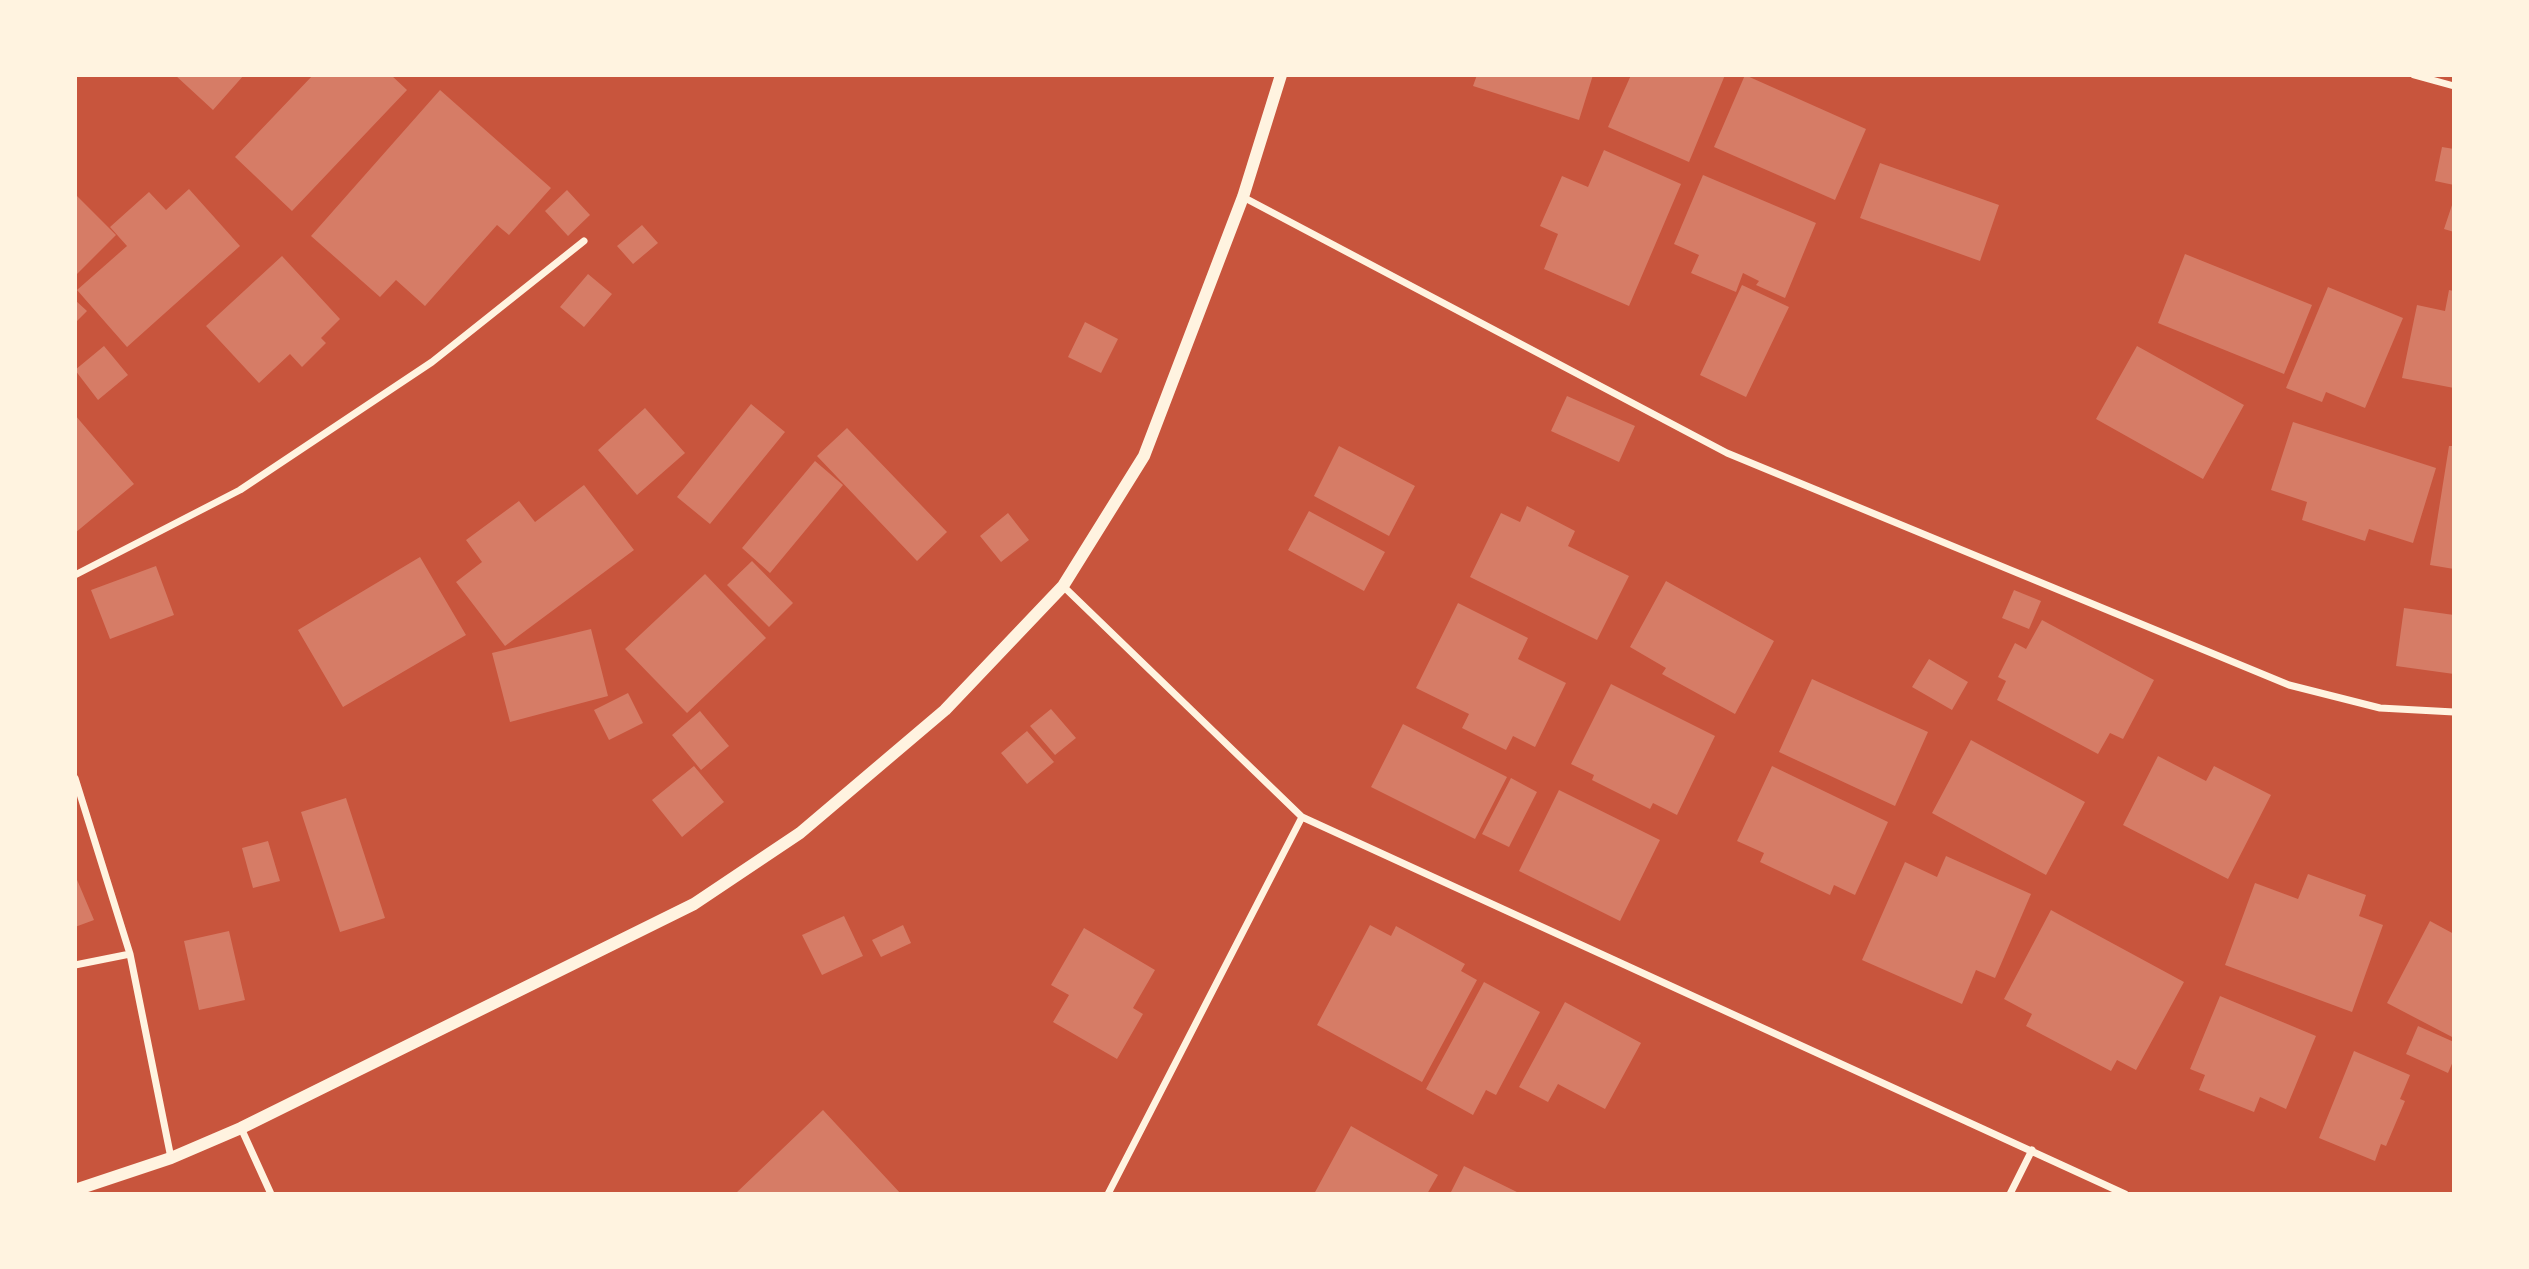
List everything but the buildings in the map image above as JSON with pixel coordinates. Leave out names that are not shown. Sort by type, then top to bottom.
[{"type":"street","points":[[75,1190],[172,1158],[241,1128],[694,904],[800,834],[945,710],[1063,586],[1144,456],[1243,197],[1281,75]]},
{"type":"street","points":[[2414,75],[2454,86]]},
{"type":"street","points":[[1243,197],[1727,453],[2289,685],[2380,708],[2454,712]]},
{"type":"street","points":[[75,575],[251,482],[432,362],[584,241]]},
{"type":"street","points":[[1063,586],[1302,817],[2125,1194]]},
{"type":"street","points":[[75,778],[130,954],[172,1158]]},
{"type":"street","points":[[1108,1194],[1302,817]]},
{"type":"street","points":[[75,965],[130,954]]},
{"type":"street","points":[[241,1128],[271,1194]]},
{"type":"street","points":[[2010,1194],[2032,1150]]}]
